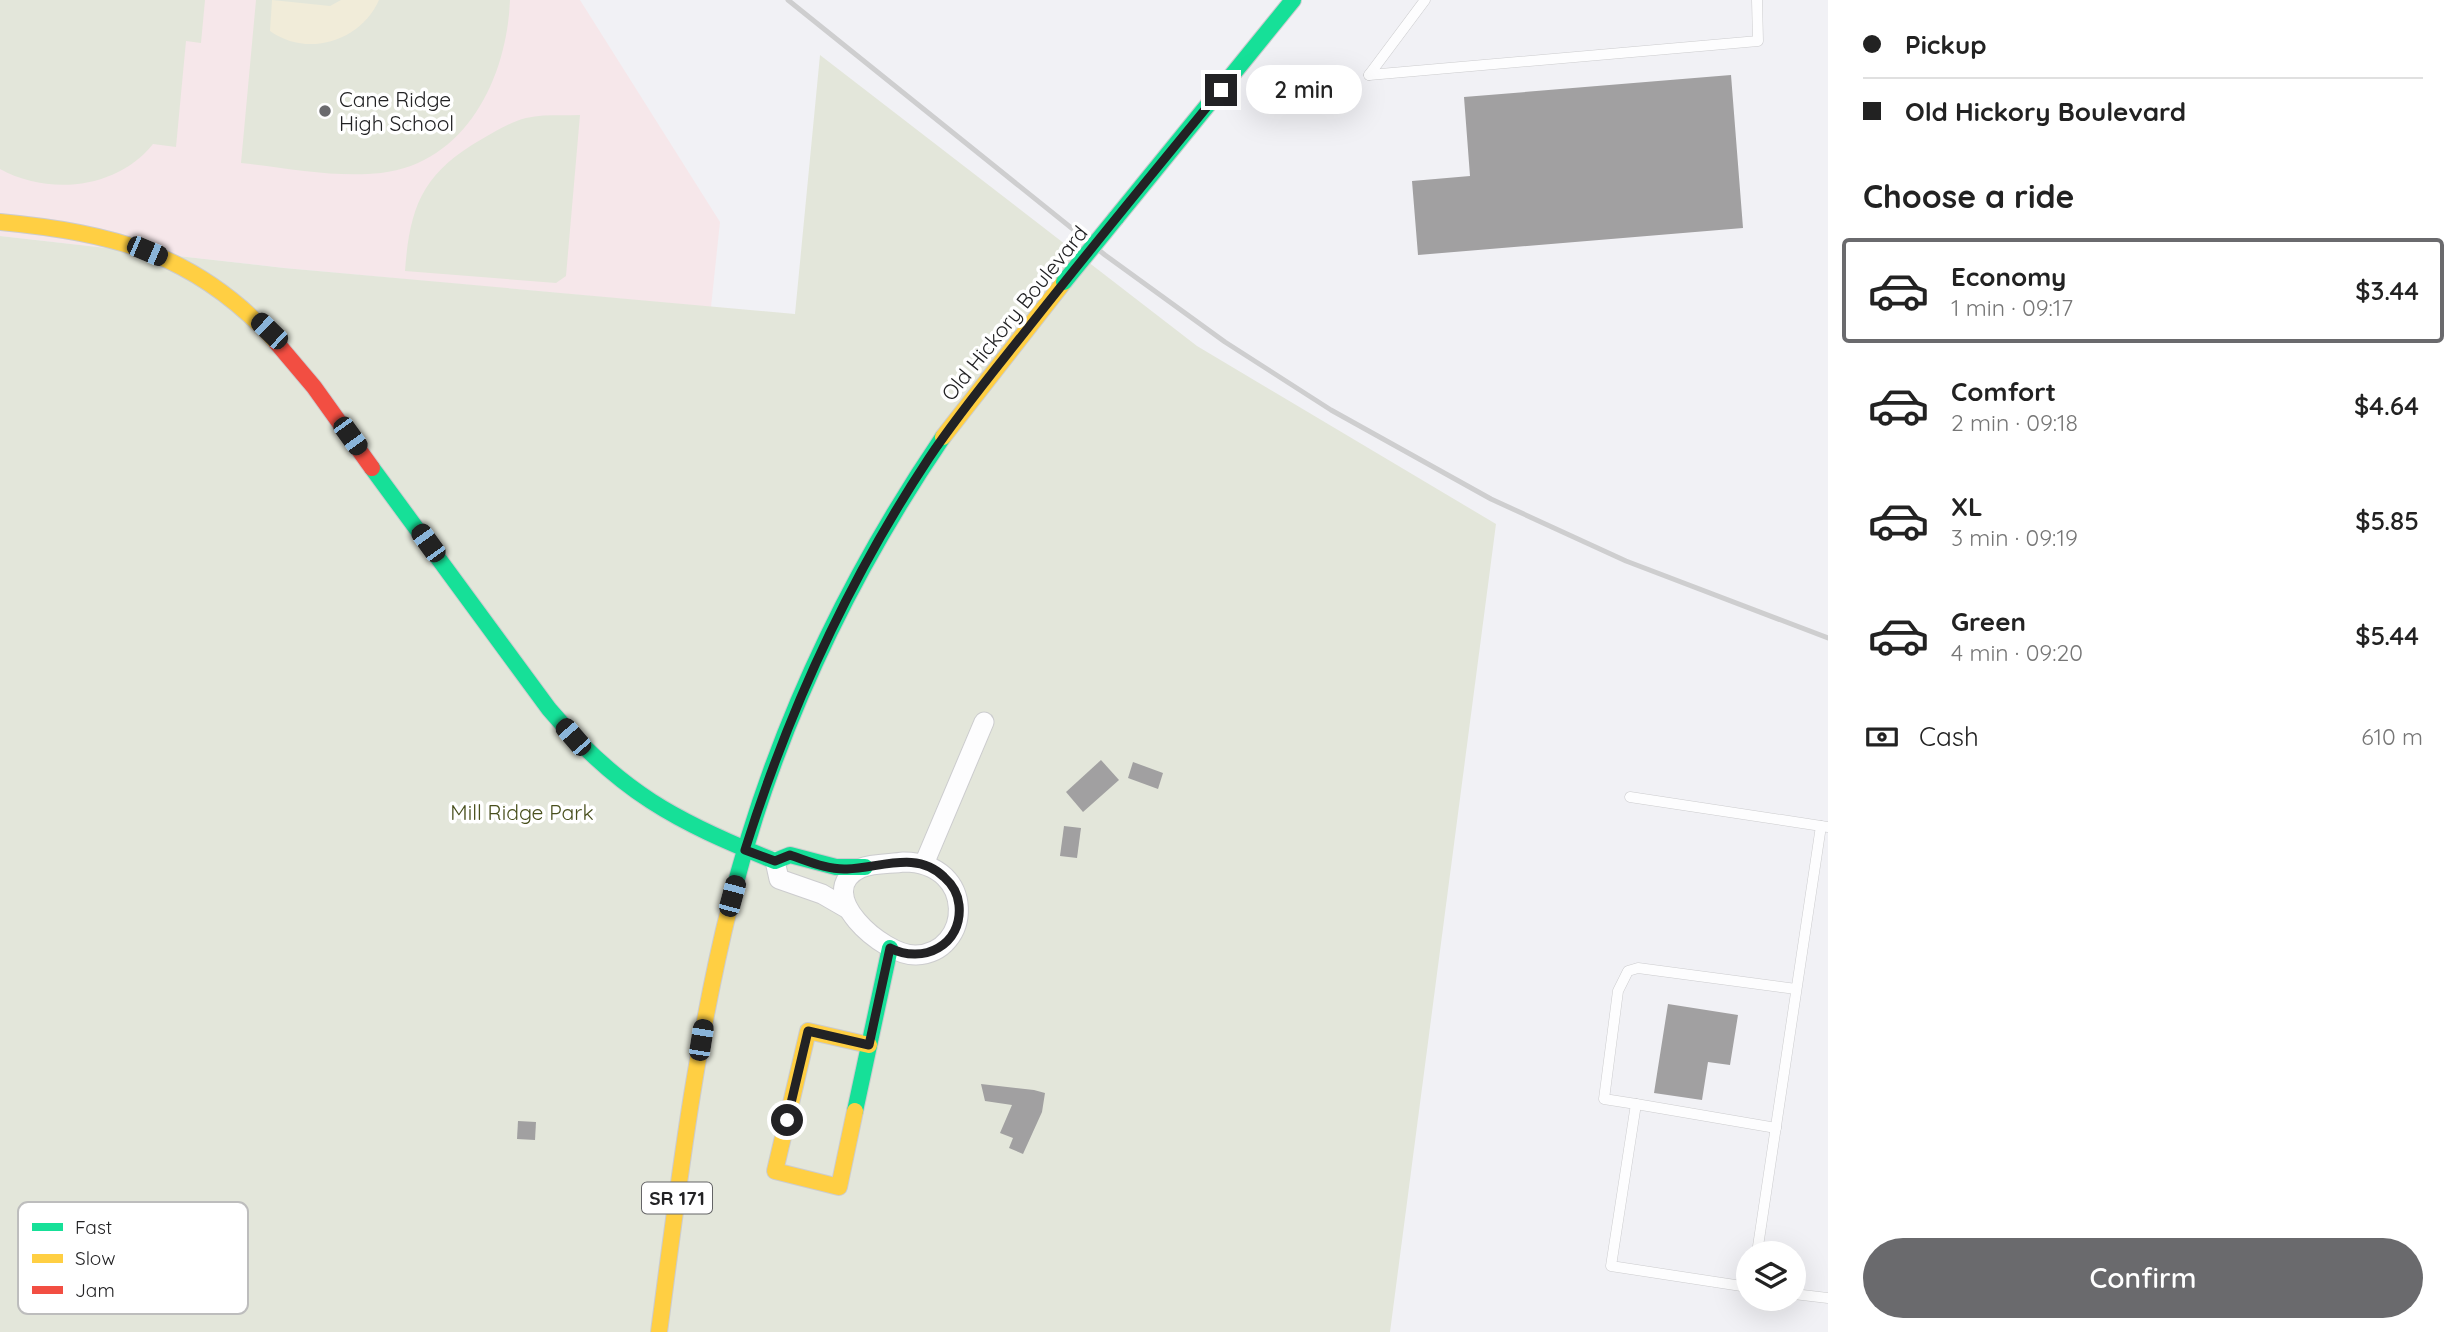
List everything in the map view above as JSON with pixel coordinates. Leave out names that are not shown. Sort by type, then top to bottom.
[{"type":"street","name":"Old Hickory Boulevard","points":[[659,1332],[705,1015],[726,919],[745,850],[793,712],[877,544],[914,481],[958,416],[1293,0]]},
{"type":"street","points":[[0,222],[75,230],[134,246],[192,273],[254,317],[302,371],[540,697],[573,737],[611,776],[649,804],[697,830],[775,861],[790,855],[828,867],[846,869],[904,862],[924,864],[937,870],[952,885],[959,908],[957,924],[942,946],[930,953],[904,954],[890,948],[853,918],[844,895],[846,883],[855,872],[865,867]]},
{"type":"street","points":[[924,864],[984,722]]},
{"type":"street","points":[[775,861],[779,879],[822,894],[848,909]]},
{"type":"street","points":[[869,1045],[808,1031],[775,1171],[839,1187],[890,948]]},
{"type":"lane","points":[[1425,0],[1369,75],[1758,41],[1758,0]]},
{"type":"lane","points":[[1630,797],[1824,827],[1796,989],[1759,1241]]},
{"type":"lane","points":[[1776,1128],[1604,1099],[1618,991],[1628,971],[1648,968],[1796,989]]},
{"type":"lane","points":[[1636,1104],[1611,1266],[1736,1285]]},
{"type":"lane","points":[[1806,1295],[1828,1298]]},
{"type":"shaded area","name":"Cane Ridge High School","points":[[0,0],[580,0],[720,222],[711,307],[284,268],[0,236]]},
{"type":"green space","points":[[0,0],[205,0],[201,43],[186,41],[176,147],[153,144],[121,171],[102,179],[81,183],[40,183],[19,178],[0,169]]},
{"type":"green space","points":[[256,0],[510,0],[501,59],[476,112],[458,134],[437,153],[411,166],[381,173],[346,174],[241,163]]},
{"type":"green space","name":"Mill Ridge Park","points":[[820,55],[1197,346],[1496,524],[1390,1332],[0,1332],[0,236],[284,268],[795,314]]},
{"type":"green space","points":[[580,115],[566,276],[556,283],[405,271],[416,209],[433,178],[446,165],[482,139],[514,122],[539,116]]},
{"type":"sand","points":[[272,0],[330,6],[341,0],[379,0],[360,26],[347,35],[316,44],[285,39],[270,31]]},
{"type":"building","points":[[1731,75],[1743,228],[1418,255],[1412,181],[1470,176],[1464,97]]},
{"type":"building","points":[[1101,760],[1119,780],[1083,812],[1066,792]]},
{"type":"building","points":[[1133,762],[1163,773],[1158,789],[1128,778]]},
{"type":"building","points":[[1064,826],[1081,828],[1077,858],[1060,856]]},
{"type":"building","points":[[1668,1004],[1738,1015],[1730,1065],[1708,1062],[1702,1100],[1654,1093]]},
{"type":"building","points":[[981,1084],[1045,1093],[1042,1112],[1023,1154],[1009,1148],[1013,1138],[1000,1133],[1012,1105],[985,1101]]},
{"type":"building","points":[[518,1121],[536,1122],[535,1140],[517,1139]]},
{"type":"railway","points":[[788,0],[1105,255],[1225,342],[1331,410],[1491,499],[1626,561],[1828,638]]},
{"type":"traffic: fast","points":[[1116,218],[1293,0]]},
{"type":"traffic: fast","points":[[1064,282],[1116,218]]},
{"type":"traffic: fast","points":[[730,905],[767,781],[816,662],[875,547],[943,437]]},
{"type":"traffic: fast","points":[[372,468],[549,709],[600,762],[625,783],[678,817],[775,861],[790,855],[836,867],[865,867]]},
{"type":"traffic: fast","points":[[855,1111],[890,948]]},
{"type":"traffic: slow","points":[[0,222],[80,233],[151,253],[184,268],[216,288],[246,312],[276,342]]},
{"type":"traffic: slow","points":[[943,437],[1064,282]]},
{"type":"traffic: slow","points":[[659,1332],[697,1064],[730,905]]},
{"type":"traffic: slow","points":[[855,1111],[839,1187],[775,1171],[808,1031],[869,1045]]},
{"type":"traffic: jam","points":[[276,342],[314,387],[372,468]]},
{"type":"place","name":"Cane Ridge High School","points":[[325,111]]},
{"type":"route","points":[[787,1120],[808,1031],[869,1045],[890,948],[904,954],[930,953],[942,946],[959,917],[956,891],[937,870],[928,865],[904,862],[846,869],[828,867],[790,855],[775,861],[745,850],[789,722],[877,544],[943,437],[1064,282],[1221,90]]}]
